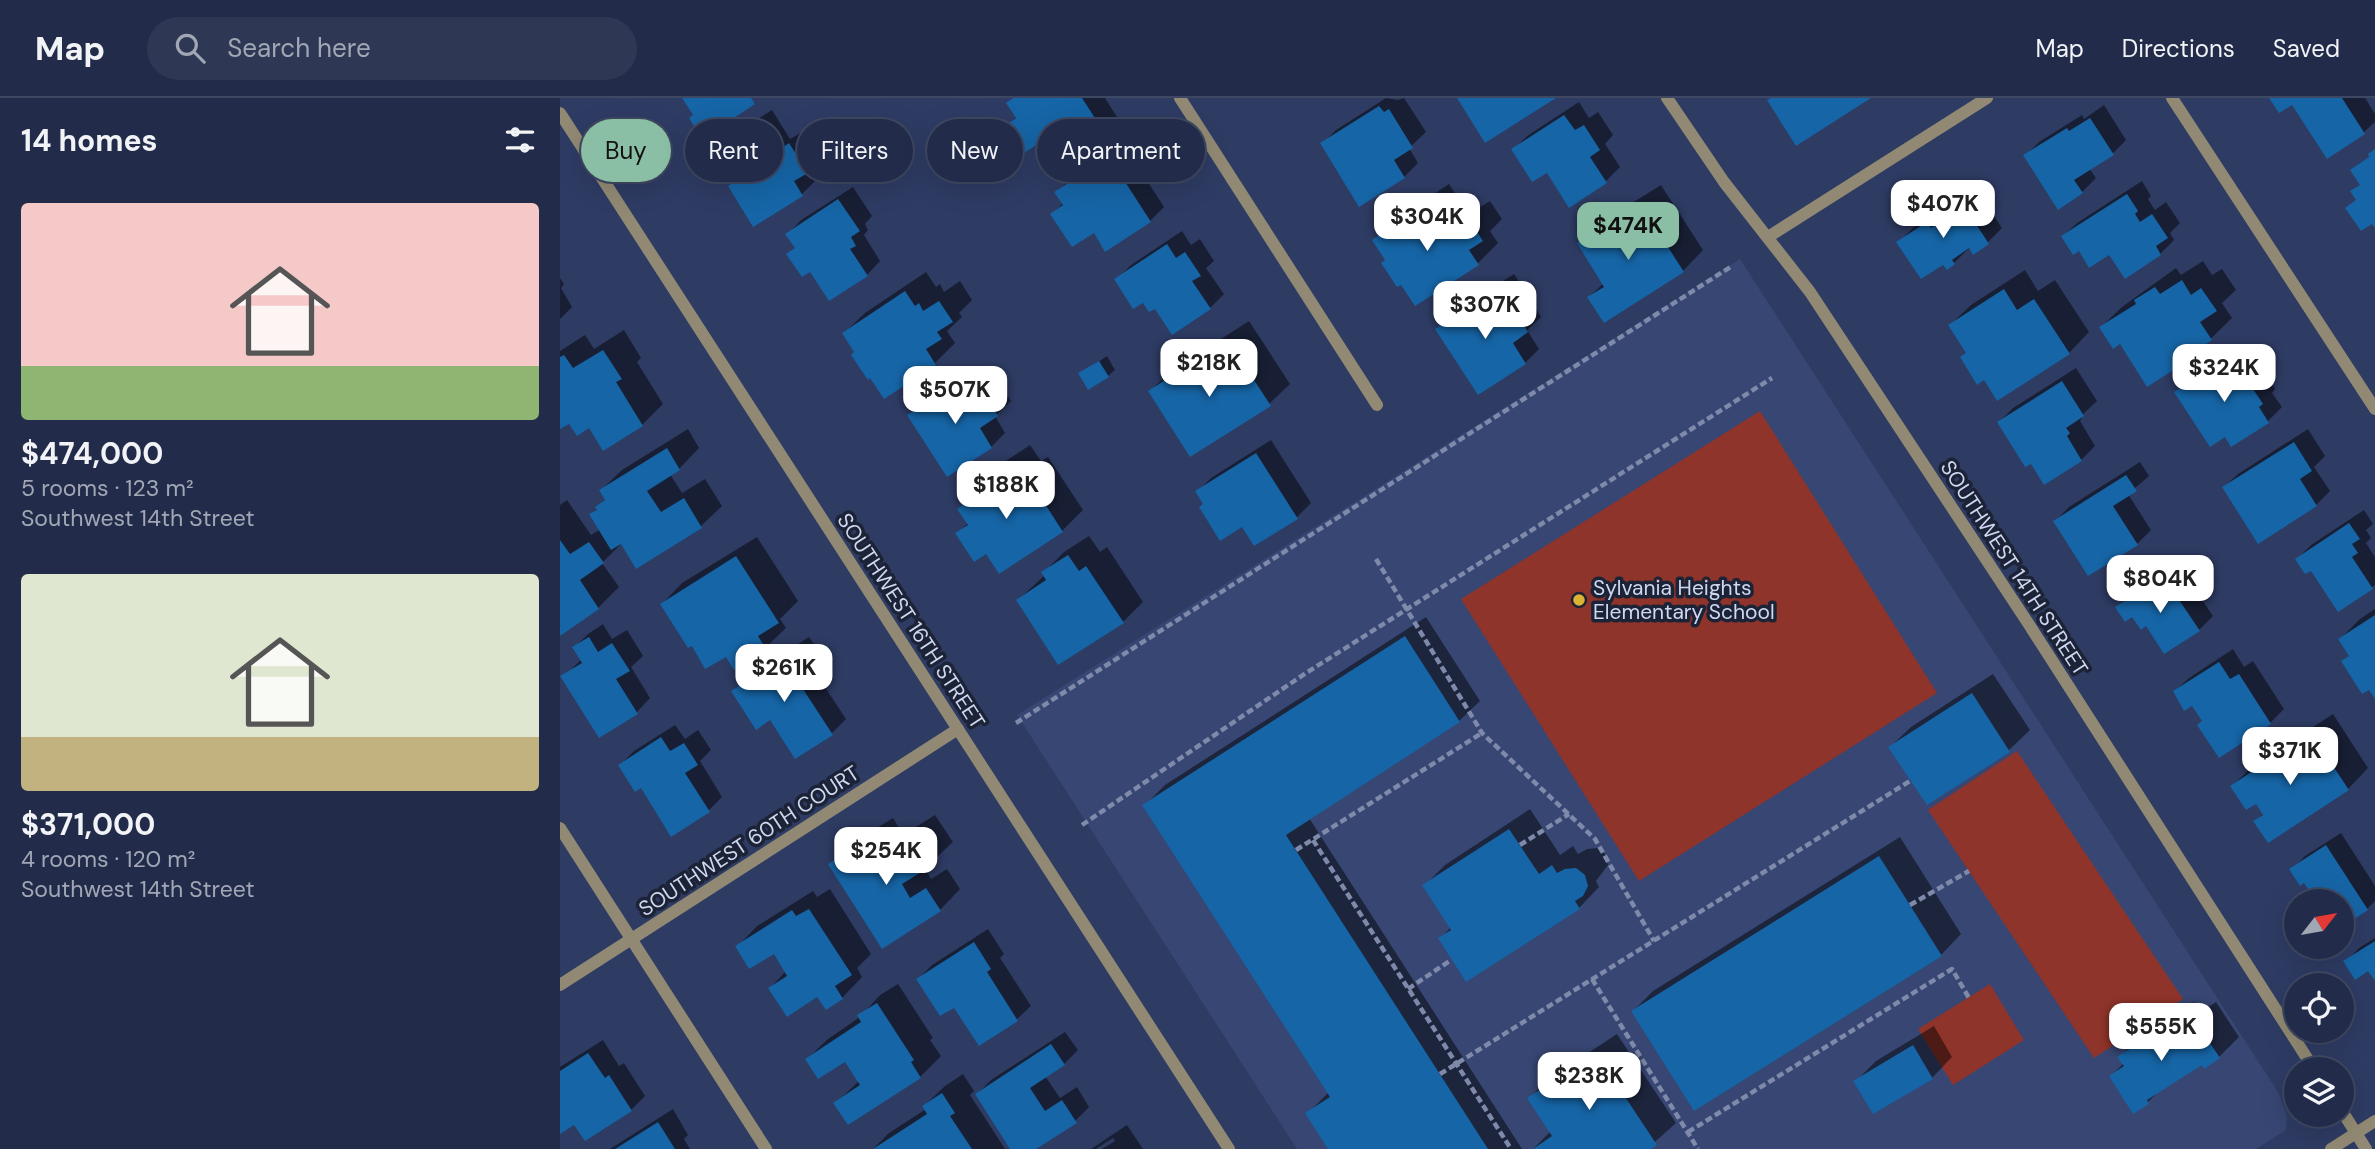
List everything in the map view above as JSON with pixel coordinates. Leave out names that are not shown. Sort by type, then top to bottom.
[{"type":"street","points":[[1180,98],[1377,405]]},
{"type":"street","name":"SOUTHWEST 14TH STREET","points":[[1667,98],[1712,165],[1810,292],[2028,623],[2306,1057]]},
{"type":"street","points":[[1768,237],[1987,98]]},
{"type":"street","points":[[2172,98],[2375,409]]},
{"type":"street","name":"SOUTHWEST 16TH STREET","points":[[560,113],[1230,1149]]},
{"type":"street","name":"SOUTHWEST 60TH COURT","points":[[560,985],[958,729]]},
{"type":"street","points":[[560,828],[766,1149]]},
{"type":"street","points":[[2331,1149],[2375,1121]]},
{"type":"street","points":[[2352,1127],[2366,1149]]},
{"type":"path","points":[[1016,723],[1732,266]]},
{"type":"path","points":[[1082,825],[1306,673],[1772,378]]},
{"type":"path","points":[[1397,469],[1402,476]]},
{"type":"path","points":[[1376,559],[1482,733],[1595,839],[1654,941]]},
{"type":"path","points":[[1296,850],[1482,733]]},
{"type":"path","points":[[1440,1074],[1910,781]]},
{"type":"path","points":[[1520,845],[1569,814]]},
{"type":"path","points":[[1313,840],[1511,1149]]},
{"type":"path","points":[[1910,905],[1969,871]]},
{"type":"path","points":[[1408,989],[1451,960]]},
{"type":"path","points":[[1688,1132],[1952,969],[1969,998]]},
{"type":"path","points":[[1592,979],[1698,1149]]},
{"type":"shaded area","name":"Sylvania Heights Elementary School","points":[[1740,259],[2278,1092],[2284,1108],[2286,1130],[2256,1149],[1297,1149],[1017,715]]},
{"type":"shaded area","points":[[1760,411],[1937,693],[1639,881],[1461,599]]},
{"type":"shaded area","points":[[2017,751],[2183,999],[2094,1058],[1928,810]]},
{"type":"shaded area","points":[[1990,984],[2024,1040],[1953,1085],[1918,1029]]},
{"type":"building","points":[[682,98],[751,98],[755,104],[732,119],[690,119],[693,115]]},
{"type":"building","points":[[1013,98],[1082,98],[1096,119],[1037,119],[1037,145],[1024,153],[1023,119],[1015,119],[1006,103]]},
{"type":"building","points":[[1457,98],[1556,98],[1485,143]]},
{"type":"building","points":[[1871,98],[1796,146],[1767,100]]},
{"type":"building","points":[[2269,98],[2342,98],[2365,134],[2327,159],[2292,105],[2279,113]]},
{"type":"building","points":[[1379,106],[1384,112],[1389,109],[1413,148],[1394,160],[1405,178],[1359,207],[1320,143]]},
{"type":"building","points":[[1564,115],[1575,130],[1584,125],[1600,150],[1590,157],[1607,183],[1569,208],[1547,173],[1532,182],[1511,149]]},
{"type":"building","points":[[2090,118],[2114,155],[2074,180],[2083,193],[2058,210],[2023,155],[2067,128],[2069,131]]},
{"type":"building","points":[[789,143],[797,156],[797,179],[794,181],[803,196],[753,227],[728,186],[735,182],[783,182],[783,147]]},
{"type":"building","points":[[2375,149],[2375,228],[2372,224],[2361,231],[2345,208],[2356,200],[2350,191],[2360,185],[2350,170],[2369,157],[2368,154]]},
{"type":"building","points":[[1070,182],[1125,182],[1151,222],[1105,252],[1094,233],[1072,247],[1050,214],[1063,205],[1054,192]]},
{"type":"building","points":[[2127,194],[2138,211],[2135,214],[2140,222],[2152,214],[2168,238],[2156,246],[2161,255],[2125,279],[2109,255],[2089,268],[2079,251],[2073,255],[2061,236]]},
{"type":"building","points":[[1957,195],[1989,244],[1973,255],[1969,248],[1952,260],[1955,264],[1947,270],[1943,265],[1921,279],[1896,242],[1927,222],[1931,228],[1949,217],[1941,206]]},
{"type":"building","points":[[838,199],[860,231],[851,237],[856,246],[850,249],[868,276],[829,301],[810,272],[802,277],[786,254],[795,248],[785,234]]},
{"type":"building","points":[[1428,203],[1439,220],[1447,215],[1456,228],[1469,220],[1483,241],[1469,250],[1479,265],[1415,306],[1401,285],[1397,287],[1381,263],[1385,260],[1372,240]]},
{"type":"building","points":[[1640,204],[1684,272],[1604,323],[1587,297],[1604,287],[1577,243]]},
{"type":"building","points":[[1167,244],[1176,258],[1185,252],[1201,276],[1192,281],[1211,309],[1172,335],[1155,309],[1149,312],[1143,303],[1133,309],[1114,279]]},
{"type":"building","points":[[2182,280],[2191,295],[2201,288],[2217,311],[2200,322],[2212,340],[2194,352],[2197,355],[2147,387],[2120,344],[2113,349],[2099,327],[2136,304],[2134,300],[2155,287],[2160,294]]},
{"type":"building","points":[[1499,287],[1528,332],[1513,343],[1526,364],[1478,395],[1435,329]]},
{"type":"building","points":[[2004,289],[2017,310],[2034,299],[2070,354],[1997,401],[1984,380],[1977,385],[1960,357],[1966,353],[1948,325]]},
{"type":"building","points":[[905,291],[915,306],[919,303],[923,311],[939,301],[953,322],[937,332],[942,339],[926,349],[936,365],[884,399],[851,355],[854,352],[842,333]]},
{"type":"building","points":[[1228,340],[1271,406],[1190,457],[1148,391]]},
{"type":"building","points":[[603,350],[622,379],[616,382],[643,426],[603,451],[589,428],[577,436],[569,424],[560,429],[560,357],[564,355],[573,368]]},
{"type":"building","points":[[2243,357],[2254,375],[2247,380],[2263,404],[2259,407],[2269,423],[2231,447],[2225,437],[2210,447],[2174,392],[2216,365],[2220,371]]},
{"type":"building","points":[[1099,361],[1109,377],[1088,390],[1078,373]]},
{"type":"building","points":[[976,381],[998,416],[980,428],[992,448],[947,477],[907,415],[953,386],[957,393]]},
{"type":"building","points":[[2062,381],[2084,416],[2066,428],[2070,433],[2067,436],[2082,461],[2044,485],[2031,464],[2025,467],[1997,422]]},
{"type":"building","points":[[2294,442],[2312,471],[2300,479],[2317,506],[2258,544],[2222,487]]},
{"type":"building","points":[[667,448],[680,470],[647,491],[661,512],[684,498],[702,528],[636,569],[621,544],[611,550],[589,514],[597,510],[595,507],[605,500],[599,490]]},
{"type":"building","points":[[1256,453],[1298,519],[1254,546],[1242,527],[1220,541],[1199,507],[1203,504],[1195,491]]},
{"type":"building","points":[[1009,464],[1020,480],[1027,476],[1063,532],[999,574],[986,554],[974,562],[955,533],[968,525],[957,509],[981,493],[976,486]]},
{"type":"building","points":[[2126,475],[2137,491],[2113,506],[2138,545],[2088,576],[2053,521]]},
{"type":"building","points":[[2349,523],[2360,539],[2352,544],[2358,553],[2352,557],[2373,589],[2338,612],[2311,571],[2305,574],[2295,559]]},
{"type":"building","points":[[560,540],[570,554],[589,542],[604,563],[580,580],[599,609],[560,636]]},
{"type":"building","points":[[1068,555],[1079,571],[1086,566],[1124,623],[1058,665],[1016,600],[1046,580],[1041,572]]},
{"type":"building","points":[[736,556],[779,623],[758,636],[766,649],[734,670],[726,657],[705,669],[692,646],[688,648],[660,604]]},
{"type":"building","points":[[2163,576],[2200,631],[2164,654],[2146,626],[2141,630],[2132,617],[2125,622],[2115,607]]},
{"type":"building","points":[[2375,615],[2375,699],[2369,690],[2362,694],[2341,661],[2349,656],[2338,639]]},
{"type":"building","points":[[1405,636],[1460,722],[1286,835],[1488,1149],[1328,1149],[1305,1113],[1330,1097],[1142,805]]},
{"type":"building","points":[[589,637],[598,652],[612,643],[630,671],[616,679],[638,714],[599,738],[560,676],[582,663],[572,647]]},
{"type":"building","points":[[795,649],[808,669],[802,673],[808,682],[801,686],[833,735],[795,759],[770,720],[756,730],[731,691]]},
{"type":"building","points":[[2219,662],[2230,679],[2239,674],[2271,724],[2219,758],[2197,725],[2202,721],[2192,706],[2184,711],[2173,691]]},
{"type":"building","points":[[1972,693],[2010,752],[1927,805],[1888,747]]},
{"type":"building","points":[[2311,733],[2349,790],[2268,843],[2253,821],[2263,815],[2256,804],[2246,810],[2230,786]]},
{"type":"building","points":[[661,737],[670,751],[684,743],[698,765],[685,773],[710,812],[671,837],[641,788],[635,792],[618,765]]},
{"type":"building","points":[[1509,829],[1539,874],[1552,865],[1557,873],[1576,868],[1585,875],[1588,886],[1583,896],[1575,901],[1580,909],[1466,982],[1438,938],[1451,930],[1422,885]]},
{"type":"building","points":[[914,834],[934,864],[902,884],[910,898],[926,888],[941,911],[882,949],[828,864],[872,837],[882,854]]},
{"type":"building","points":[[2326,845],[2368,910],[2354,919],[2354,889],[2308,889],[2304,883],[2300,886],[2289,869]]},
{"type":"building","points":[[1879,856],[1942,956],[1694,1111],[1631,1011]]},
{"type":"building","points":[[809,909],[852,975],[835,986],[843,999],[826,1010],[817,997],[787,1017],[768,988],[787,976],[774,954],[749,969],[735,946],[792,910],[796,916]]},
{"type":"building","points":[[2375,941],[2375,981],[2368,971],[2355,980],[2354,973],[2351,973],[2343,961],[2354,959],[2354,954]]},
{"type":"building","points":[[974,942],[991,969],[987,972],[1018,1021],[979,1046],[954,1008],[940,1016],[916,979]]},
{"type":"building","points":[[877,1003],[914,1060],[911,1062],[921,1078],[848,1125],[833,1103],[860,1085],[845,1062],[818,1079],[805,1059],[861,1022],[857,1015]]},
{"type":"building","points":[[2173,1021],[2180,1031],[2195,1021],[2220,1058],[2204,1069],[2202,1065],[2147,1100],[2149,1104],[2133,1114],[2109,1076],[2124,1066],[2117,1057]]},
{"type":"building","points":[[1051,1044],[1065,1065],[1030,1088],[1045,1111],[1062,1100],[1077,1123],[1036,1149],[1010,1149],[975,1094]]},
{"type":"building","points":[[1913,1045],[1933,1079],[1873,1114],[1853,1081]]},
{"type":"building","points":[[588,1053],[605,1078],[609,1075],[632,1111],[585,1141],[574,1125],[560,1134],[560,1071]]},
{"type":"building","points":[[1596,1053],[1657,1145],[1651,1149],[1533,1149],[1552,1136],[1527,1098]]},
{"type":"building","points":[[942,1093],[955,1113],[950,1116],[972,1149],[873,1149],[927,1114],[922,1106]]},
{"type":"building","points":[[658,1122],[675,1149],[615,1149]]},
{"type":"place","name":"Sylvania Heights Elementary School","points":[[1579,600]]}]
